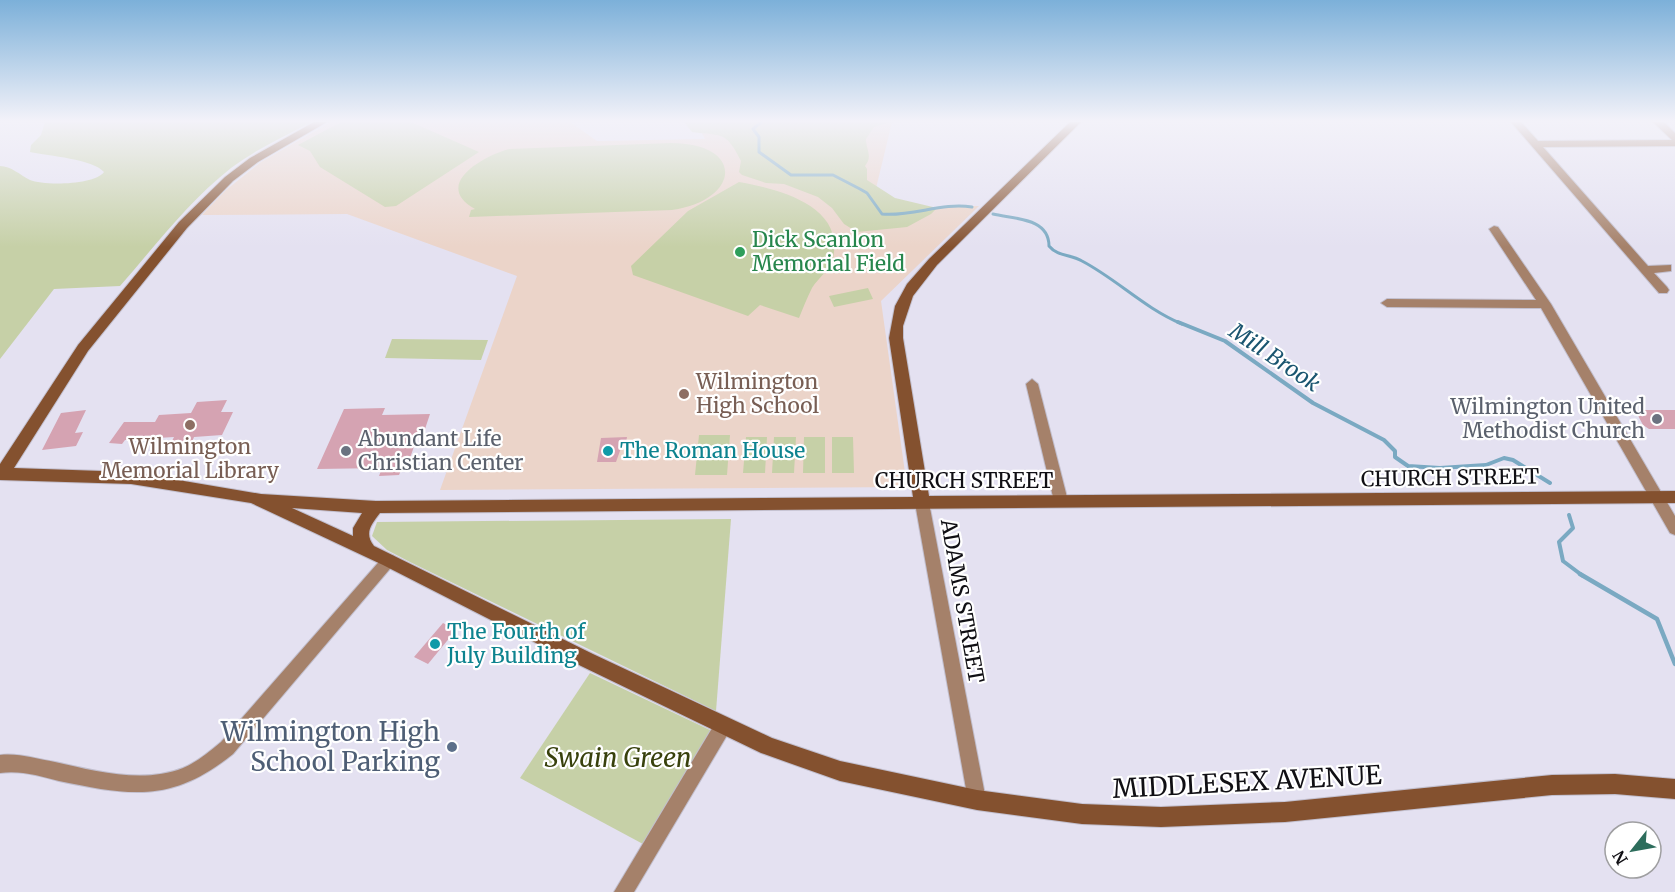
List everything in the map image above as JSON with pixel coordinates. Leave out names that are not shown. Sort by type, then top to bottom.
[{"type":"street","points":[[1,474],[83,348],[183,225],[229,179],[249,164]]},
{"type":"street","name":"ADAMS STREET","points":[[977,800],[922,503],[896,338],[896,324],[900,308],[918,279],[1033,164]]},
{"type":"street","points":[[1552,164],[1663,290]]},
{"type":"street","points":[[1494,229],[1545,304],[1675,529]]},
{"type":"street","points":[[1645,270],[1667,268]]},
{"type":"street","points":[[1387,303],[1545,304]]},
{"type":"street","points":[[1032,384],[1061,501]]},
{"type":"street","name":"MIDDLESEX AVENUE","points":[[1,474],[117,477],[253,498],[389,560],[723,726],[822,766],[977,800],[1082,814],[1161,817],[1285,812],[1552,785],[1615,784],[1675,789]]},
{"type":"street","name":"CHURCH STREET","points":[[253,498],[376,507],[1675,497]]},
{"type":"street","points":[[369,551],[360,539],[360,531],[376,507]]},
{"type":"street","points":[[0,764],[15,763],[77,776],[146,785],[174,781],[192,774],[227,748],[389,560]]},
{"type":"street","points":[[623,892],[723,726]]},
{"type":"shaded area","name":"Wilmington High School","points":[[259,164],[882,164],[871,209],[979,206],[881,301],[907,487],[440,490],[517,276],[347,214],[202,215],[226,190]]},
{"type":"green space","points":[[90,164],[237,164],[201,195],[173,224],[120,286],[54,289],[0,359],[0,166],[12,169],[37,182],[69,183],[91,180],[104,172]]},
{"type":"green space","points":[[318,164],[461,164],[396,206],[385,207]]},
{"type":"green space","points":[[722,164],[725,173],[722,184],[711,195],[695,204],[672,210],[469,217],[471,210],[475,209],[463,200],[459,190],[460,181],[475,165]]},
{"type":"green space","points":[[741,164],[866,164],[867,180],[895,198],[937,208],[931,214],[907,227],[857,232],[844,224],[832,208],[818,197],[784,184],[766,183],[739,172]]},
{"type":"green space","name":"Dick Scanlon Memorial Field","points":[[739,182],[789,195],[819,213],[829,225],[834,240],[832,262],[812,288],[799,318],[760,305],[748,316],[633,275],[631,266],[688,211]]},
{"type":"green space","points":[[868,288],[873,299],[834,307],[829,296]]},
{"type":"green space","points":[[392,339],[488,340],[481,360],[385,358]]},
{"type":"green space","points":[[699,435],[730,435],[727,475],[695,475]]},
{"type":"green space","points":[[746,437],[767,437],[765,473],[743,473]]},
{"type":"green space","points":[[774,437],[796,437],[794,473],[772,473]]},
{"type":"green space","points":[[804,437],[825,437],[825,473],[803,473]]},
{"type":"green space","points":[[832,437],[853,437],[854,473],[832,473]]},
{"type":"green space","points":[[731,519],[716,711],[410,562],[387,550],[372,536],[377,522]]},
{"type":"green space","name":"Swain Green","points":[[590,673],[712,731],[643,844],[520,778]]},
{"type":"building","name":"Wilmington Memorial Library","points":[[227,400],[221,412],[233,412],[222,435],[194,437],[192,442],[171,443],[174,437],[125,440],[122,444],[109,443],[124,422],[155,422],[159,415],[191,413],[197,402]]},
{"type":"building","name":"Abundant Life Christian Center","points":[[385,408],[382,415],[430,414],[425,429],[420,429],[409,461],[405,461],[399,475],[379,476],[382,468],[317,469],[344,409]]},
{"type":"building","points":[[86,410],[75,433],[83,432],[76,446],[42,450],[61,413]]},
{"type":"building","name":"Wilmington United Methodist Church","points":[[1635,410],[1675,410],[1675,429],[1649,429],[1643,425]]},
{"type":"building","name":"The Roman House","points":[[627,437],[625,448],[621,448],[616,462],[597,462],[601,438]]},
{"type":"building","name":"The Fourth of July Building","points":[[443,623],[456,630],[428,664],[414,657]]},
{"type":"waterway","name":"Mill Brook","points":[[775,164],[791,175],[833,175],[867,193],[882,214],[950,206],[972,207]]},
{"type":"waterway","name":"Mill Brook","points":[[993,214],[1029,221],[1037,225],[1043,230],[1053,250],[1078,259],[1155,310],[1178,322]]},
{"type":"waterway","name":"Mill Brook","points":[[1178,322],[1225,341],[1313,403],[1384,440],[1395,451],[1395,457],[1408,466],[1440,468],[1486,465],[1504,458],[1513,460],[1550,483]]},
{"type":"waterway","name":"Mill Brook","points":[[1178,322],[1182,324]]},
{"type":"waterway","name":"Mill Brook","points":[[1569,515],[1573,528],[1559,542],[1563,561],[1582,575]]},
{"type":"waterway","name":"Mill Brook","points":[[1582,575],[1657,619],[1675,664]]},
{"type":"place","name":"Dick Scanlon Memorial Field","points":[[740,252]]},
{"type":"place","name":"Wilmington High School","points":[[684,394]]},
{"type":"place","name":"Wilmington United Methodist Church","points":[[1657,419]]},
{"type":"place","name":"Wilmington Memorial Library","points":[[190,425]]},
{"type":"place","name":"Abundant Life Christian Center","points":[[346,451]]},
{"type":"place","name":"The Roman House","points":[[608,451]]},
{"type":"place","name":"The Fourth of July Building","points":[[435,644]]},
{"type":"place","name":"Wilmington High School Parking","points":[[452,747]]}]
